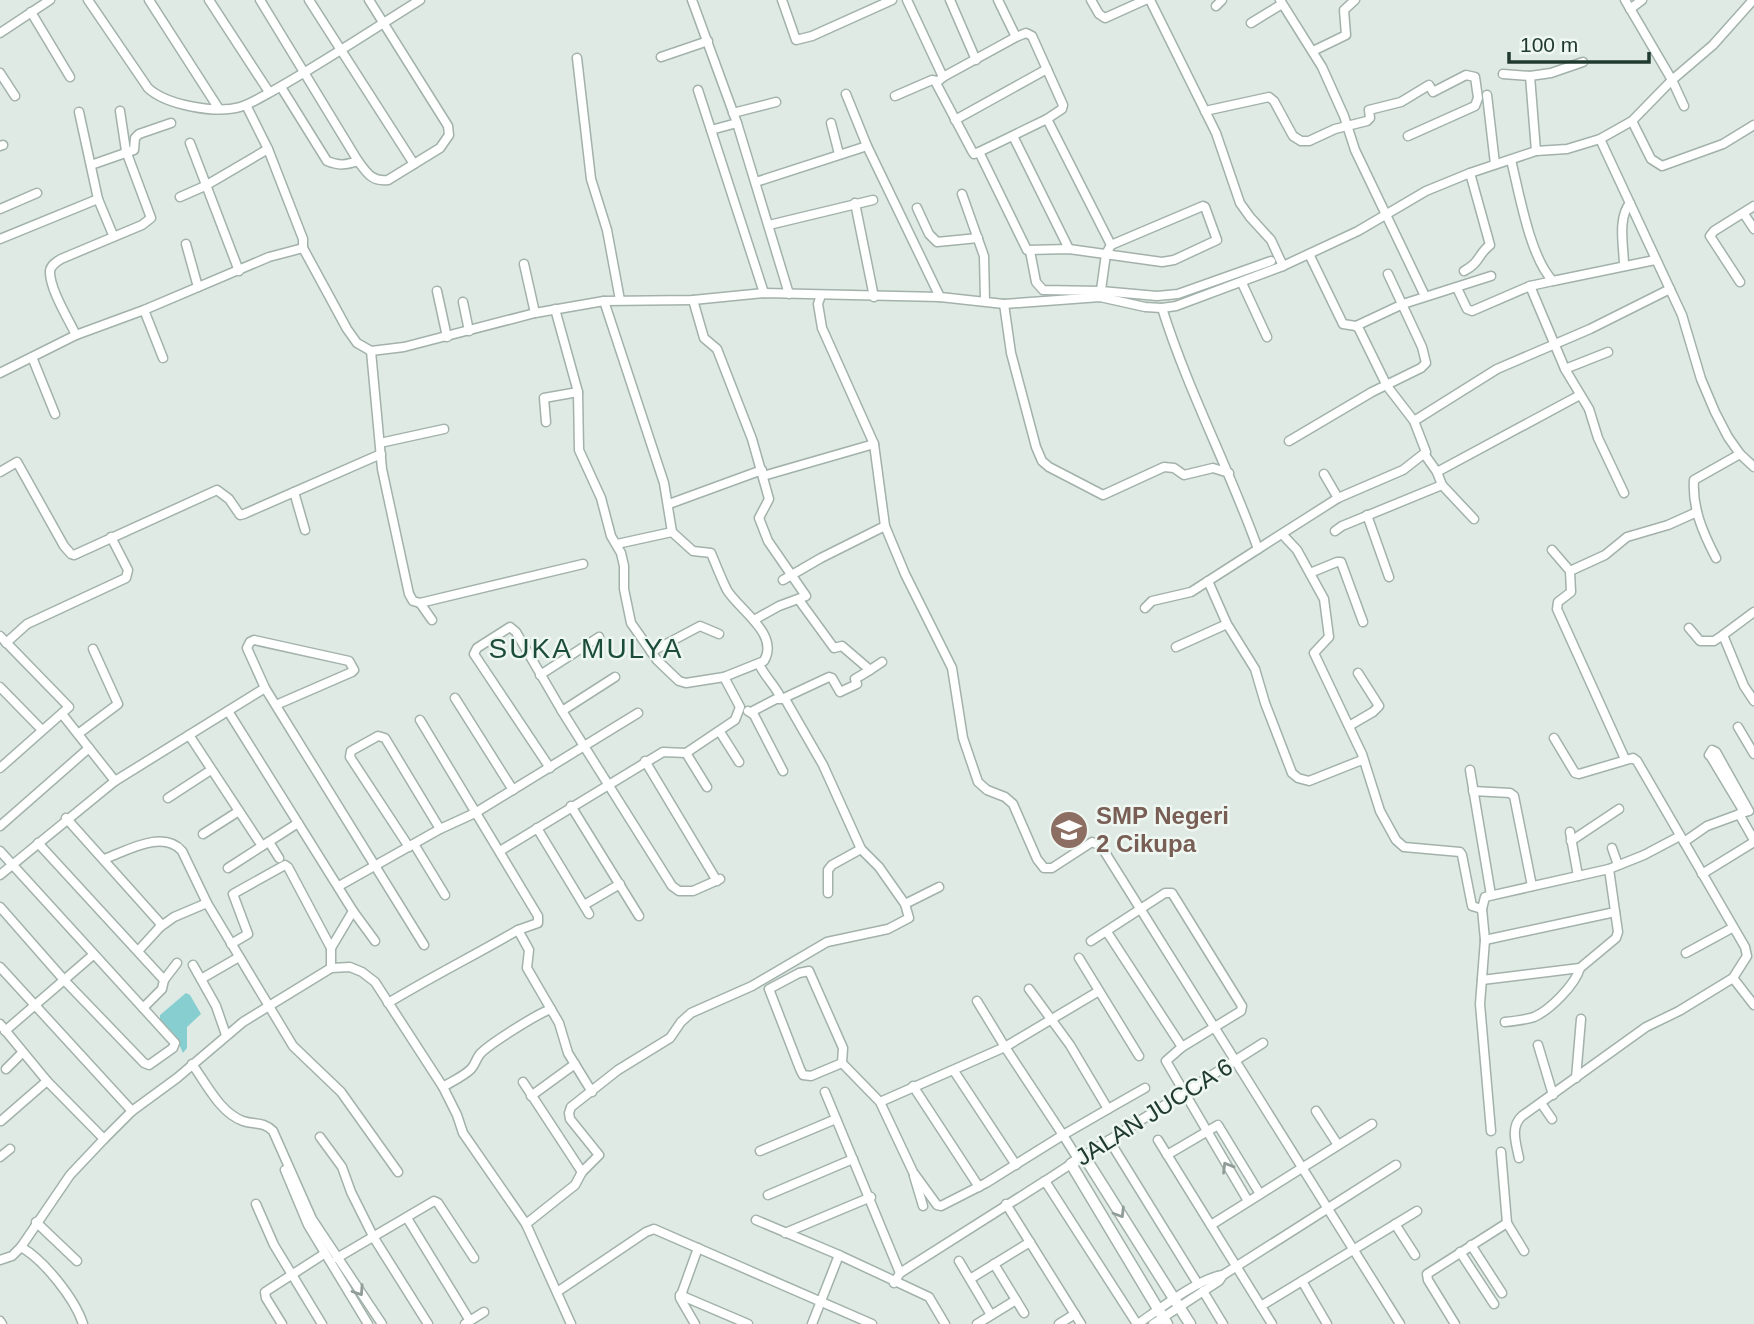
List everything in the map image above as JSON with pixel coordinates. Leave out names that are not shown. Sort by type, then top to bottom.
[{"type":"street","points":[[0,33],[50,0]]},
{"type":"street","points":[[88,0],[148,88],[158,97],[219,109],[246,105],[281,87],[420,0]]},
{"type":"street","points":[[149,0],[219,109]]},
{"type":"street","points":[[209,0],[270,92]]},
{"type":"street","points":[[260,0],[358,161],[368,175],[379,181],[388,180],[440,148],[449,135],[447,126],[369,0]]},
{"type":"street","points":[[309,0],[414,164]]},
{"type":"street","points":[[692,0],[757,182],[789,294]]},
{"type":"street","points":[[782,0],[796,40],[812,36],[892,0]]},
{"type":"street","points":[[895,96],[940,79],[1026,33],[1032,36],[1063,107],[1047,119],[973,153],[955,120],[940,79],[907,0]]},
{"type":"street","points":[[950,0],[975,60]]},
{"type":"street","points":[[998,0],[1016,37]]},
{"type":"street","points":[[1091,0],[1099,14],[1105,18],[1148,0],[1216,133],[1240,202],[1250,218],[1271,240],[1283,266]]},
{"type":"street","points":[[1313,51],[1346,35],[1344,10],[1355,0]]},
{"type":"street","points":[[1625,0],[1672,80],[1684,106]]},
{"type":"street","points":[[1630,9],[1642,0]]},
{"type":"street","points":[[246,105],[268,149],[303,239],[303,248],[347,329],[357,342],[372,351],[447,337],[535,313],[621,300],[693,300],[764,293],[940,297],[1004,304],[1100,294],[1162,308],[1190,302],[1283,266],[1358,231],[1426,191],[1470,173],[1536,151],[1567,149],[1600,139],[1632,121],[1672,80],[1713,45],[1753,0]]},
{"type":"street","points":[[1251,23],[1281,2],[1313,51],[1344,116],[1355,150],[1425,296]]},
{"type":"street","points":[[31,12],[70,76]]},
{"type":"street","points":[[662,57],[708,41]]},
{"type":"street","points":[[577,58],[590,179],[607,230],[621,300]]},
{"type":"street","points":[[1503,74],[1530,76],[1550,73],[1583,62]]},
{"type":"street","points":[[955,120],[1047,69]]},
{"type":"street","points":[[0,73],[15,96]]},
{"type":"street","points":[[1205,111],[1269,97],[1274,101],[1293,136],[1301,141],[1309,141],[1326,132],[1367,121],[1370,118],[1369,110],[1401,102],[1424,86],[1429,85],[1433,92],[1466,75],[1475,76],[1478,98],[1475,106],[1408,136]]},
{"type":"street","points":[[1530,76],[1536,151]]},
{"type":"street","points":[[281,87],[327,161],[336,165],[358,161]]},
{"type":"street","points":[[698,90],[764,293]]},
{"type":"street","points":[[846,94],[867,146],[940,297]]},
{"type":"street","points":[[1487,95],[1495,164]]},
{"type":"street","points":[[733,113],[776,102]]},
{"type":"street","points":[[76,335],[53,284],[51,268],[61,259],[142,225],[151,218],[126,151],[120,111]]},
{"type":"street","points":[[79,112],[98,199],[114,235]]},
{"type":"street","points":[[1047,119],[1111,245]]},
{"type":"street","points":[[1632,121],[1651,159],[1662,166],[1711,149],[1754,125]]},
{"type":"street","points":[[91,165],[134,150],[135,138],[139,134],[171,123]]},
{"type":"street","points":[[711,130],[737,123]]},
{"type":"street","points":[[831,123],[839,154]]},
{"type":"street","points":[[1013,136],[1069,249]]},
{"type":"street","points":[[1600,139],[1682,316],[1714,412],[1740,454],[1753,463]]},
{"type":"street","points":[[190,143],[239,271]]},
{"type":"street","points":[[757,182],[867,146]]},
{"type":"street","points":[[180,197],[205,186],[268,149]]},
{"type":"street","points":[[979,152],[1025,247],[1030,251],[1036,282],[1043,290],[1157,296],[1178,294],[1271,261]]},
{"type":"street","points":[[1511,160],[1529,230],[1541,263],[1553,281]]},
{"type":"street","points":[[1464,271],[1475,265],[1483,250],[1490,245],[1470,173]]},
{"type":"street","points":[[0,209],[37,192]]},
{"type":"street","points":[[962,194],[984,256],[985,301]]},
{"type":"street","points":[[0,239],[98,199]]},
{"type":"street","points":[[769,225],[873,200]]},
{"type":"street","points":[[855,203],[874,297]]},
{"type":"street","points":[[1624,266],[1623,219],[1625,209],[1630,203]]},
{"type":"street","points":[[1740,282],[1710,236],[1754,206]]},
{"type":"street","points":[[1030,251],[1069,249],[1106,254],[1168,261],[1216,241],[1217,237],[1205,207],[1111,245],[1106,254],[1100,294]]},
{"type":"street","points":[[917,208],[929,234],[937,242],[978,238]]},
{"type":"street","points":[[1744,214],[1754,229]]},
{"type":"street","points":[[186,244],[198,287]]},
{"type":"street","points":[[0,373],[76,335],[144,310],[270,257],[303,248]]},
{"type":"street","points":[[1309,254],[1343,324],[1356,326],[1403,304],[1491,276]]},
{"type":"street","points":[[1457,288],[1467,309],[1472,311],[1530,286],[1655,260]]},
{"type":"street","points":[[524,264],[535,313]]},
{"type":"street","points":[[1289,441],[1421,369],[1426,363],[1422,347],[1388,274]]},
{"type":"street","points":[[1242,283],[1267,337]]},
{"type":"street","points":[[1530,286],[1565,369],[1589,408],[1598,438],[1624,493]]},
{"type":"street","points":[[1414,421],[1497,369],[1590,329],[1670,289]]},
{"type":"street","points":[[438,291],[447,337]]},
{"type":"street","points":[[821,295],[818,304],[822,328],[874,444],[886,526],[905,574],[952,668],[963,738],[978,782],[1013,804],[1037,859],[1044,868],[1052,868],[1095,842],[1101,846],[1400,1324]]},
{"type":"street","points":[[693,300],[704,338],[717,349],[752,439],[769,499],[759,519],[788,577],[806,594],[806,597],[779,606],[754,620]]},
{"type":"street","points":[[555,309],[578,392],[579,450],[601,498],[611,536],[617,544],[624,566],[624,589],[631,623],[650,652],[682,682],[724,677],[759,664],[767,658],[768,652],[763,634],[728,591],[711,553],[693,551],[673,532],[664,483],[604,301]]},
{"type":"street","points":[[463,302],[469,331]]},
{"type":"street","points":[[1004,304],[1011,353],[1035,447],[1049,467],[1102,495],[1164,467],[1174,468],[1184,475],[1213,468],[1229,473]]},
{"type":"street","points":[[1162,308],[1172,341],[1229,473],[1258,549]]},
{"type":"street","points":[[144,310],[163,358]]},
{"type":"street","points":[[1356,326],[1387,386],[1414,421],[1425,445],[1424,455],[1437,472],[1442,485],[1474,519]]},
{"type":"street","points":[[372,351],[382,469],[409,594],[413,601],[421,603],[583,564]]},
{"type":"street","points":[[1565,369],[1608,352]]},
{"type":"street","points":[[32,358],[55,414]]},
{"type":"street","points":[[546,422],[544,398],[578,392]]},
{"type":"street","points":[[1437,472],[1580,395]]},
{"type":"street","points":[[380,443],[444,429]]},
{"type":"street","points":[[669,504],[762,473],[874,444]]},
{"type":"street","points":[[0,471],[17,462],[71,555],[217,490],[224,493],[240,515],[381,454]]},
{"type":"street","points":[[1716,558],[1696,512],[1693,493],[1695,480],[1740,454]]},
{"type":"street","points":[[1145,608],[1152,601],[1191,592],[1338,498],[1403,470],[1424,455]]},
{"type":"street","points":[[1324,474],[1338,498]]},
{"type":"street","points":[[1335,531],[1442,485]]},
{"type":"street","points":[[294,492],[305,530]]},
{"type":"street","points":[[1570,570],[1605,555],[1627,537],[1668,525],[1696,512]]},
{"type":"street","points":[[1367,515],[1389,577]]},
{"type":"street","points":[[788,577],[886,526]]},
{"type":"street","points":[[617,544],[673,532]]},
{"type":"street","points":[[1282,534],[1297,551],[1324,599],[1329,637],[1314,653],[1362,754],[1380,811],[1396,841],[1404,847],[1460,852],[1472,906],[1482,909]]},
{"type":"street","points":[[0,768],[69,707],[3,639],[27,624],[126,578],[128,570],[111,537]]},
{"type":"street","points":[[1552,550],[1570,570],[1571,592],[1558,602],[1557,610],[1625,758]]},
{"type":"street","points":[[1310,573],[1341,562],[1363,622]]},
{"type":"street","points":[[1208,582],[1227,624],[1255,669],[1292,772],[1304,781],[1309,781],[1362,760]]},
{"type":"street","points":[[799,600],[834,648],[842,646],[870,670]]},
{"type":"street","points":[[421,603],[432,620]]},
{"type":"street","points":[[1689,628],[1700,641],[1714,641],[1754,612]]},
{"type":"street","points":[[1176,647],[1227,624]]},
{"type":"street","points":[[650,652],[700,626],[719,634]]},
{"type":"street","points":[[550,768],[474,652],[511,627],[675,889],[693,891],[719,880],[645,761]]},
{"type":"street","points":[[1723,635],[1744,686],[1754,701]]},
{"type":"street","points":[[540,675],[599,637]]},
{"type":"street","points":[[276,705],[352,673],[354,666],[349,661],[254,640],[248,644],[247,652],[265,688],[424,946]]},
{"type":"street","points":[[78,734],[118,704],[93,649]]},
{"type":"street","points":[[740,710],[751,712],[829,677],[840,692],[856,684],[855,679],[882,662]]},
{"type":"street","points":[[526,1224],[575,1185],[582,1172],[599,1156],[570,1119],[571,1107],[618,1070],[670,1038],[691,1013],[752,986],[827,942],[888,929],[910,916],[905,904],[879,867],[861,849],[822,765],[774,683],[766,678],[759,664]]},
{"type":"street","points":[[1349,726],[1373,712],[1378,706],[1358,673]]},
{"type":"street","points":[[562,711],[615,677]]},
{"type":"street","points":[[724,677],[740,710]]},
{"type":"street","points":[[0,687],[42,730]]},
{"type":"street","points":[[0,875],[66,818],[115,781],[265,688]]},
{"type":"street","points":[[455,698],[513,790]]},
{"type":"street","points":[[500,851],[645,761],[668,750],[686,752],[720,732],[735,720],[740,710]]},
{"type":"street","points":[[228,711],[353,911],[375,941]]},
{"type":"street","points":[[751,712],[783,771]]},
{"type":"street","points":[[339,886],[440,829],[475,813],[638,713]]},
{"type":"street","points":[[62,714],[115,781]]},
{"type":"street","points":[[388,1003],[442,970],[463,962],[518,930],[538,923],[539,919],[420,720]]},
{"type":"street","points":[[1738,727],[1754,754]]},
{"type":"street","points":[[720,732],[739,762]]},
{"type":"street","points":[[189,735],[239,811],[279,858]]},
{"type":"street","points":[[440,829],[385,738],[378,736],[351,751],[350,757],[445,895]]},
{"type":"street","points":[[1519,1158],[1516,1124],[1522,1116],[1646,1027],[1679,1011],[1733,978],[1747,956],[1745,947],[1637,761],[1625,758],[1579,774],[1575,773],[1554,738]]},
{"type":"street","points":[[0,826],[89,747]]},
{"type":"street","points":[[1702,874],[1754,841],[1747,812],[1716,752],[1712,750],[1709,754],[1747,812]]},
{"type":"street","points":[[686,752],[707,787]]},
{"type":"street","points":[[168,798],[211,770]]},
{"type":"street","points":[[1470,770],[1491,895]]},
{"type":"street","points":[[1473,791],[1510,793],[1514,796],[1532,886]]},
{"type":"street","points":[[572,806],[639,916]]},
{"type":"street","points":[[1578,876],[1570,836],[1619,809]]},
{"type":"street","points":[[203,834],[239,811]]},
{"type":"street","points":[[1491,1132],[1480,1004],[1485,940],[1482,909],[1485,897],[1613,867],[1707,826],[1747,812]]},
{"type":"street","points":[[66,818],[158,920],[160,927]]},
{"type":"street","points":[[228,868],[298,823]]},
{"type":"street","points":[[537,828],[587,910],[620,884]]},
{"type":"street","points":[[104,859],[158,840],[172,841],[182,851],[231,944],[293,1046],[341,1093],[398,1172]]},
{"type":"street","points":[[38,843],[164,980]]},
{"type":"street","points":[[1482,981],[1580,968],[1616,938],[1618,932],[1612,848]]},
{"type":"street","points":[[828,893],[828,870],[861,849]]},
{"type":"street","points":[[0,851],[175,1043],[173,1048],[149,1065],[141,1060],[65,981],[0,907]]},
{"type":"street","points":[[231,944],[248,934],[233,894],[285,865],[331,948],[331,968]]},
{"type":"street","points":[[905,904],[939,887]]},
{"type":"street","points":[[1091,941],[1165,893],[1172,893],[1242,1006],[1241,1011],[1182,1047],[1167,1059],[1167,1063],[1248,1201]]},
{"type":"street","points":[[139,950],[174,916],[208,903]]},
{"type":"street","points":[[331,948],[353,911]]},
{"type":"street","points":[[1485,940],[1615,912]]},
{"type":"street","points":[[1686,953],[1732,928]]},
{"type":"street","points":[[518,930],[529,950],[527,968],[541,987],[559,1023],[567,1050],[592,1092]]},
{"type":"street","points":[[1107,932],[1182,1047]]},
{"type":"street","points":[[93,955],[36,1005],[2,1028],[47,1081],[104,1139]]},
{"type":"street","points":[[201,979],[239,957]]},
{"type":"street","points":[[1079,958],[1139,1056]]},
{"type":"street","points":[[143,1008],[162,989],[164,980],[177,964]]},
{"type":"street","points":[[193,965],[216,1006],[226,1035]]},
{"type":"street","points":[[0,967],[132,1111]]},
{"type":"street","points":[[0,1260],[12,1256],[21,1247],[70,1175],[132,1111],[269,1004],[331,968],[350,967],[375,982],[443,1087],[463,1133],[526,1224],[571,1324]]},
{"type":"street","points":[[1505,1022],[1537,1015],[1572,985],[1580,968]]},
{"type":"street","points":[[842,1063],[811,1076],[803,1075],[771,998],[769,989],[774,984],[809,971],[843,1048],[842,1063],[880,1102],[913,1171],[923,1206]]},
{"type":"street","points":[[1733,978],[1754,1005]]},
{"type":"street","points":[[1029,989],[1052,1019],[1108,1109]]},
{"type":"street","points":[[880,1102],[1005,1047],[1099,991]]},
{"type":"street","points":[[977,1001],[1063,1135],[1163,1317]]},
{"type":"street","points":[[443,1087],[471,1069],[481,1053],[490,1046],[536,1014],[551,1009]]},
{"type":"street","points":[[1576,1078],[1581,1019]]},
{"type":"street","name":"JALAN JUCCA 6","points":[[900,1273],[1263,1043]]},
{"type":"street","points":[[1538,1045],[1553,1096]]},
{"type":"street","points":[[6,1069],[22,1053]]},
{"type":"street","points":[[192,1064],[222,1106],[244,1122],[267,1125],[274,1131],[312,1219],[382,1324]]},
{"type":"street","points":[[531,1096],[575,1065]]},
{"type":"street","points":[[954,1070],[1016,1165]]},
{"type":"street","points":[[1,1121],[47,1081]]},
{"type":"street","points":[[523,1082],[582,1172]]},
{"type":"street","points":[[913,1086],[979,1187]]},
{"type":"street","points":[[913,1171],[937,1205],[941,1206],[979,1187],[1145,1088]]},
{"type":"street","points":[[825,1092],[871,1197],[900,1273],[894,1283]]},
{"type":"street","points":[[1541,1103],[1552,1119]]},
{"type":"street","points":[[1316,1111],[1338,1145]]},
{"type":"street","points":[[761,1151],[836,1119]]},
{"type":"street","points":[[1211,1225],[1372,1124]]},
{"type":"street","points":[[267,1125],[308,1225],[368,1324]]},
{"type":"street","points":[[1167,1155],[1218,1125],[1260,1194]]},
{"type":"street","points":[[320,1137],[342,1167],[374,1238],[428,1324]]},
{"type":"street","points":[[1109,1140],[1223,1324]]},
{"type":"street","points":[[1158,1140],[1272,1324]]},
{"type":"street","points":[[0,1157],[9,1149]]},
{"type":"street","points":[[1500,1152],[1507,1223],[1524,1251]]},
{"type":"street","points":[[768,1195],[853,1159]]},
{"type":"street","points":[[1077,1159],[1189,1324]]},
{"type":"street","points":[[1153,1324],[1214,1276],[1237,1268],[1396,1166]]},
{"type":"street","points":[[1045,1181],[1138,1324],[1163,1317]]},
{"type":"street","points":[[785,1233],[871,1197]]},
{"type":"street","points":[[337,1258],[432,1201],[437,1201],[474,1258]]},
{"type":"street","points":[[256,1204],[274,1245],[322,1324]]},
{"type":"street","points":[[1006,1204],[1081,1324]]},
{"type":"street","points":[[1261,1306],[1417,1211]]},
{"type":"street","points":[[407,1218],[468,1322],[484,1311]]},
{"type":"street","points":[[756,1220],[929,1297],[945,1324]]},
{"type":"street","points":[[36,1222],[77,1261]]},
{"type":"street","points":[[1455,1324],[1427,1274],[1507,1223]]},
{"type":"street","points":[[1395,1224],[1416,1255]]},
{"type":"street","points":[[557,1292],[654,1229],[872,1324]]},
{"type":"street","points":[[970,1279],[1030,1242]]},
{"type":"street","points":[[1471,1245],[1502,1293]]},
{"type":"street","points":[[21,1247],[53,1276],[83,1324]]},
{"type":"street","points":[[695,1324],[681,1302],[680,1295],[698,1248]]},
{"type":"street","points":[[1461,1252],[1494,1304]]},
{"type":"street","points":[[282,1324],[265,1292],[324,1254]]},
{"type":"street","points":[[812,1324],[839,1255]]},
{"type":"street","points":[[959,1261],[991,1315]]},
{"type":"street","points":[[995,1264],[1024,1313]]},
{"type":"street","points":[[1302,1281],[1327,1324]]},
{"type":"street","points":[[680,1295],[748,1324]]},
{"type":"street","points":[[977,1324],[1016,1300]]},
{"type":"street","points":[[1059,1324],[1075,1314]]},
{"type":"water","points":[[186,993],[201,1014],[187,1027],[187,1048],[183,1053],[175,1035],[160,1019],[160,1015]]},
{"type":"place","name":"SMP Negeri 2 Cikupa","points":[[1069,830]]},
{"type":"district","name":"SUKA MULYA","points":[[586,648]]}]
